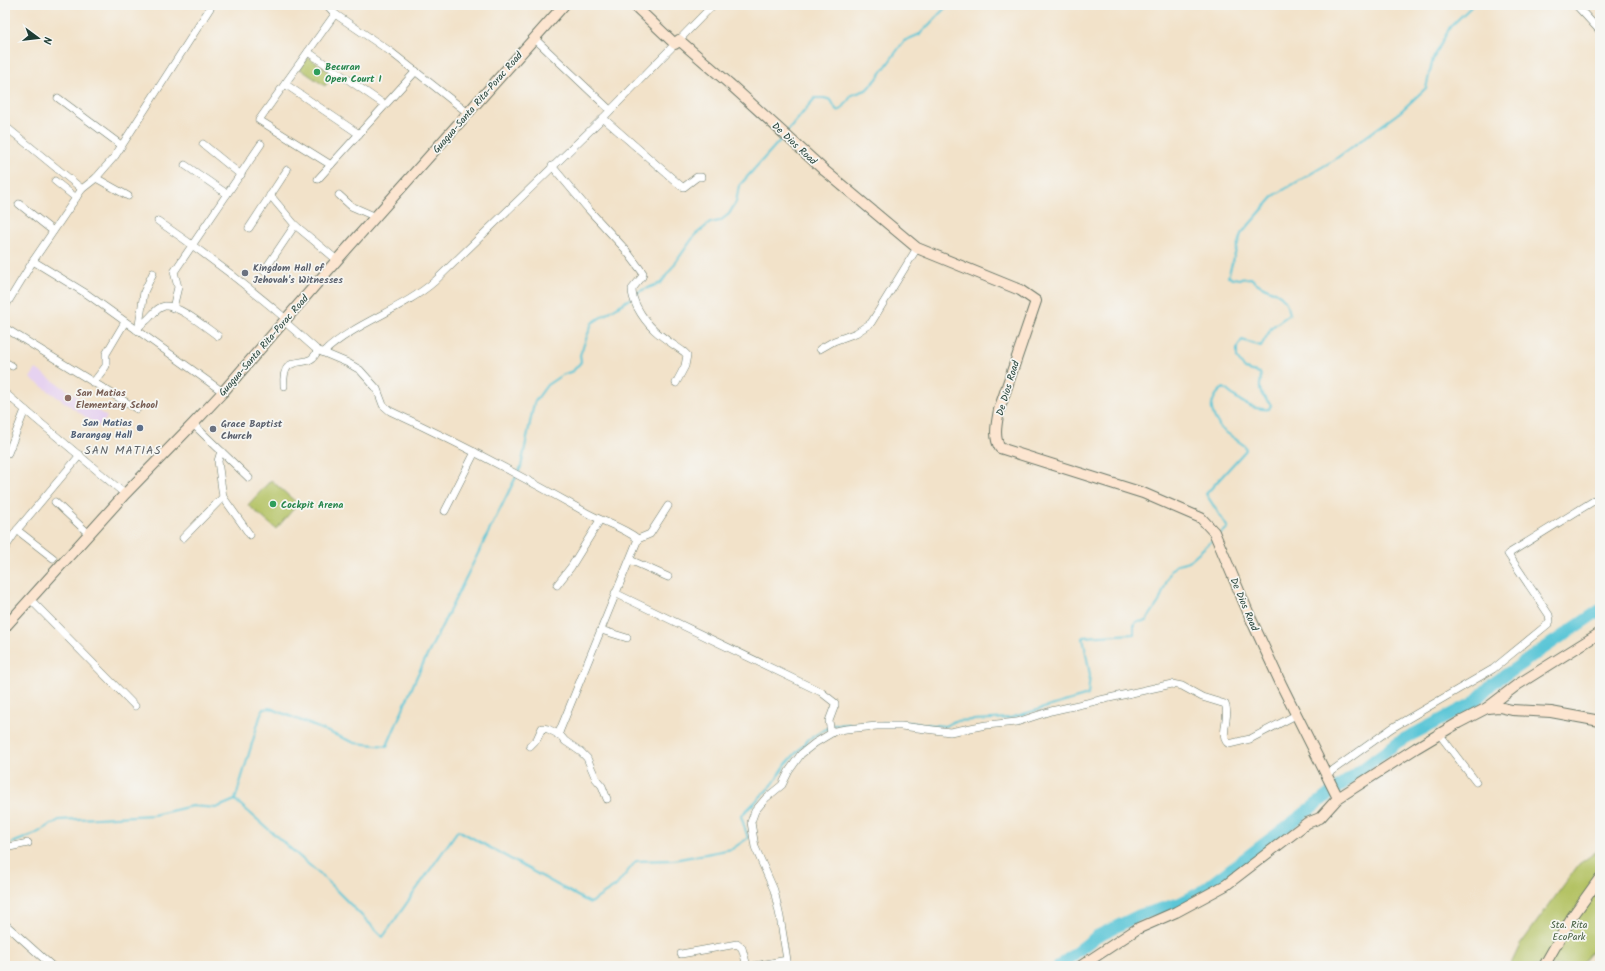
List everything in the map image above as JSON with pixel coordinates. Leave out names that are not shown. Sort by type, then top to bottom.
[{"type":"street","points":[[5,307],[33,261],[82,188],[96,178],[115,156],[212,5]]},
{"type":"street","points":[[327,5],[336,14],[416,71],[468,112]]},
{"type":"street","name":"Guagua-Santa Rita-Porac Road","points":[[7,622],[30,599],[125,494],[223,392],[337,260],[376,218],[564,5]]},
{"type":"street","name":"De Dios Road","points":[[634,5],[786,134],[860,201],[917,248],[928,254],[957,263],[1020,290],[1036,301],[999,410],[996,434],[997,444],[1000,448],[1143,493],[1201,518],[1214,532],[1251,620],[1327,779],[1337,796]]},
{"type":"street","points":[[284,386],[285,371],[288,366],[295,361],[308,362],[320,351],[385,312],[422,293],[603,118],[713,5]]},
{"type":"street","points":[[1576,5],[1600,30]]},
{"type":"street","points":[[331,165],[259,120],[336,14]]},
{"type":"street","points":[[534,38],[610,110]]},
{"type":"street","points":[[308,52],[385,105]]},
{"type":"street","points":[[318,179],[416,71]]},
{"type":"street","points":[[284,84],[359,134]]},
{"type":"street","points":[[58,98],[121,145]]},
{"type":"street","points":[[603,118],[680,186],[684,187],[697,177],[701,177]]},
{"type":"street","points":[[5,126],[82,188]]},
{"type":"street","points":[[203,144],[241,175]]},
{"type":"street","points":[[173,308],[178,287],[174,272],[261,144]]},
{"type":"street","points":[[185,165],[227,194]]},
{"type":"street","points":[[552,166],[639,266],[643,273],[642,277],[632,289],[633,297],[643,318],[654,332],[687,355],[686,366],[676,383]]},
{"type":"street","points":[[249,228],[287,170]]},
{"type":"street","points":[[96,178],[128,196]]},
{"type":"street","points":[[56,181],[76,198]]},
{"type":"street","points":[[270,195],[295,224],[337,260]]},
{"type":"street","points":[[339,195],[351,206],[376,218]]},
{"type":"street","points":[[19,204],[53,232]]},
{"type":"street","points":[[158,221],[193,245],[285,320],[320,351],[360,370],[377,389],[383,405],[390,412],[475,452],[638,539]]},
{"type":"street","points":[[264,271],[295,224]]},
{"type":"street","points":[[820,349],[834,341],[856,333],[871,323],[917,248]]},
{"type":"street","points":[[33,261],[88,294],[125,322],[138,328],[223,392]]},
{"type":"street","points":[[138,328],[144,292],[153,273]]},
{"type":"street","points":[[138,328],[160,308],[166,306],[173,308],[175,307],[218,336]]},
{"type":"street","points":[[93,383],[106,366],[106,354],[125,322]]},
{"type":"street","points":[[5,328],[137,409]]},
{"type":"street","points":[[5,362],[12,366]]},
{"type":"street","points":[[5,393],[125,494]]},
{"type":"street","points":[[8,453],[25,410]]},
{"type":"street","points":[[193,424],[249,478]]},
{"type":"street","points":[[221,451],[218,461],[223,497],[250,535]]},
{"type":"street","points":[[446,511],[475,452]]},
{"type":"street","points":[[5,548],[17,530],[80,455]]},
{"type":"street","points":[[183,538],[223,497]]},
{"type":"street","points":[[1327,779],[1392,728],[1493,669],[1548,624],[1550,621],[1549,615],[1508,554],[1600,497]]},
{"type":"street","points":[[55,502],[89,534]]},
{"type":"street","points":[[558,735],[638,539],[650,534],[668,506]]},
{"type":"street","points":[[557,585],[571,567],[600,520]]},
{"type":"street","points":[[17,530],[53,558]]},
{"type":"street","points":[[630,560],[668,577]]},
{"type":"street","points":[[615,593],[821,692],[835,703],[829,721],[831,732]]},
{"type":"street","points":[[30,599],[135,706]]},
{"type":"street","points":[[601,630],[627,638]]},
{"type":"street","points":[[1081,966],[1137,929],[1186,907],[1226,885],[1307,823],[1320,818],[1337,796],[1487,708],[1517,685],[1600,633]]},
{"type":"street","points":[[754,966],[787,960],[774,890],[756,847],[751,822],[752,817],[766,798],[782,784],[801,754],[831,732],[877,726],[901,726],[950,732],[1024,720],[1051,711],[1172,684],[1182,686],[1202,697],[1225,704],[1227,713],[1224,738],[1229,744],[1250,739],[1296,715]]},
{"type":"street","points":[[1487,708],[1499,707],[1512,710],[1551,712],[1600,721]]},
{"type":"street","points":[[530,746],[537,739],[542,728],[548,729],[560,735],[586,758],[596,779],[602,786],[607,799]]},
{"type":"street","points":[[1440,735],[1476,782]]},
{"type":"street","points":[[5,848],[28,843]]},
{"type":"street","points":[[1544,966],[1572,917],[1600,878]]},
{"type":"street","points":[[5,924],[52,966]]},
{"type":"street","points":[[681,954],[737,944],[742,948],[747,966]]},
{"type":"shaded area","name":"San Matias Elementary School","points":[[36,369],[107,417],[100,427],[30,378]]},
{"type":"green space","name":"Becuran Open Court I","points":[[308,57],[333,74],[325,86],[300,69]]},
{"type":"green space","name":"Cockpit Arena","points":[[271,480],[298,504],[276,529],[248,505]]},
{"type":"green space","name":"Sta. Rita EcoPark","points":[[1600,849],[1600,941],[1579,966],[1510,966],[1520,945],[1579,864]]},
{"type":"waterway","points":[[787,132],[815,98],[831,100],[837,111],[842,109],[852,95],[866,90],[876,80],[904,41],[920,34],[948,5]]},
{"type":"waterway","points":[[1219,535],[1228,528],[1206,494],[1246,450],[1245,446],[1220,428],[1212,410],[1213,402],[1216,395],[1224,388],[1239,400],[1250,406],[1269,409],[1271,405],[1263,396],[1260,389],[1260,373],[1245,369],[1237,358],[1237,347],[1242,340],[1261,346],[1272,327],[1290,314],[1283,298],[1274,291],[1262,287],[1251,278],[1239,279],[1228,277],[1241,234],[1275,195],[1334,160],[1400,112],[1426,88],[1433,59],[1450,27],[1473,5]]},
{"type":"waterway","points":[[634,296],[640,291],[661,283],[695,235],[710,223],[720,221],[729,214],[736,202],[739,186],[783,137]]},
{"type":"waterway","points":[[12,843],[35,834],[59,820],[153,815],[192,806],[216,808],[235,800],[263,709],[270,708],[355,743],[387,746],[417,676],[521,467],[534,403],[547,385],[562,375],[573,371],[581,362],[580,355],[592,323],[631,298]]},
{"type":"waterway","points":[[883,723],[903,722],[945,726],[955,721],[1010,718],[1088,695],[1090,675],[1083,637],[1134,634],[1134,624],[1136,622],[1146,621],[1159,602],[1171,570],[1178,564],[1189,561],[1214,539]]},
{"type":"waterway","points":[[1059,966],[1097,936],[1140,915],[1180,903],[1199,893],[1398,742],[1473,703],[1492,684],[1600,610]]},
{"type":"waterway","points":[[235,800],[323,877],[383,937],[458,830],[590,903],[616,886],[636,861],[674,860],[732,849],[748,838],[741,816],[773,784],[786,764],[809,739],[833,725],[871,723]]},
{"type":"place","name":"Becuran Open Court I","points":[[317,72]]},
{"type":"place","name":"Kingdom Hall of Jehovah's Witnesses","points":[[245,273]]},
{"type":"place","name":"San Matias Elementary School","points":[[68,398]]},
{"type":"place","name":"San Matias Barangay Hall","points":[[140,428]]},
{"type":"place","name":"Grace Baptist Church","points":[[213,429]]},
{"type":"place","name":"Cockpit Arena","points":[[273,504]]},
{"type":"district","name":"SAN MATIAS","points":[[123,450]]}]
